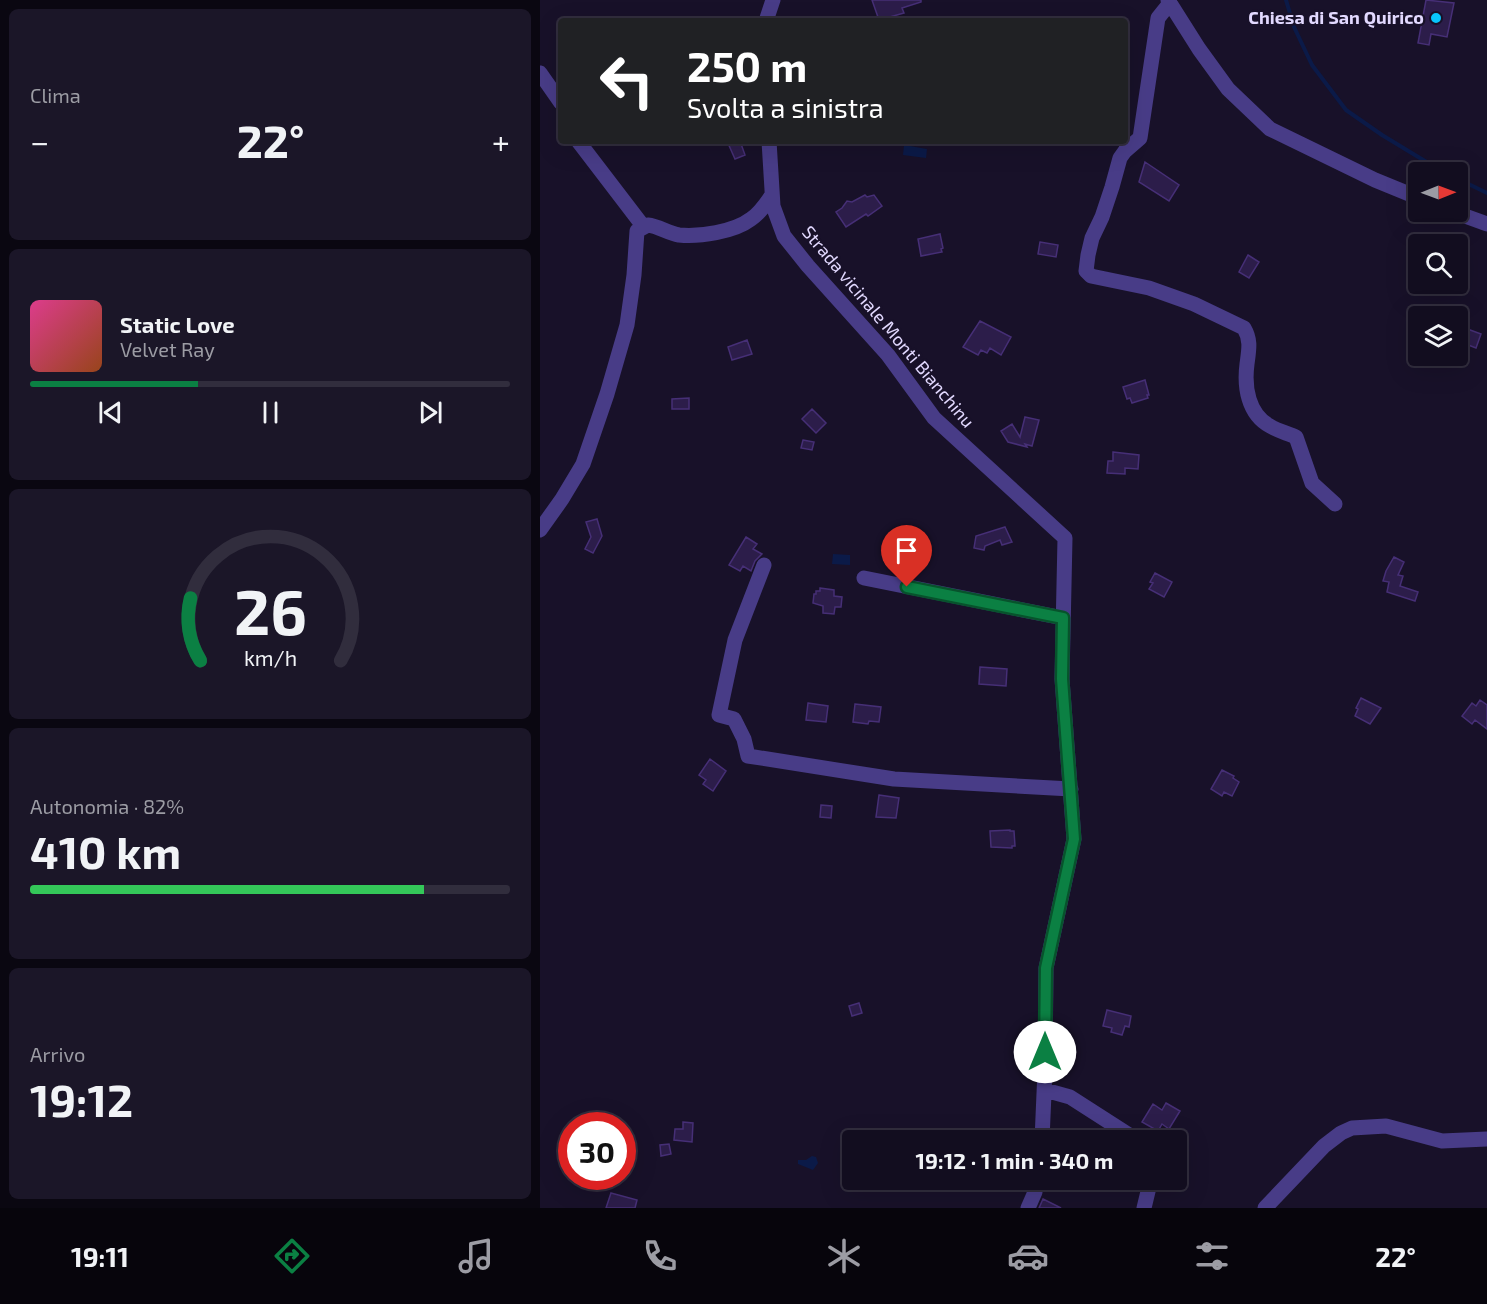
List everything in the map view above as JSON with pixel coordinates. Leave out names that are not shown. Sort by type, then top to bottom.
[{"type":"street","points":[[767,18],[773,0]]},
{"type":"street","points":[[1335,504],[1312,483],[1296,437],[1272,428],[1257,417],[1252,407],[1245,378],[1250,343],[1244,328],[1194,304],[1149,288],[1091,276],[1086,271],[1092,238],[1102,217],[1120,158],[1140,138],[1158,18],[1169,1],[1199,49],[1228,89],[1270,129],[1374,180],[1408,194]]},
{"type":"street","points":[[540,73],[558,99]]},
{"type":"street","points":[[580,144],[643,226]]},
{"type":"street","name":"Strada vicinale Monti Bianchinu","points":[[769,144],[773,206],[784,236],[888,355],[934,418],[1065,538],[1062,679],[1074,839],[1046,968],[1043,1130]]},
{"type":"street","points":[[540,530],[583,464],[607,394],[627,325],[637,231],[643,226],[652,225],[676,234],[700,236],[727,230],[749,221],[760,212],[772,195]]},
{"type":"street","points":[[1468,217],[1487,224]]},
{"type":"street","points":[[764,565],[735,640],[720,714],[734,719],[744,740],[748,756],[894,779],[1071,789]]},
{"type":"street","points":[[864,578],[1063,618]]},
{"type":"street","points":[[1045,1090],[1070,1097],[1121,1130]]},
{"type":"street","points":[[1264,1208],[1324,1146],[1352,1128],[1386,1126],[1442,1141],[1487,1139]]},
{"type":"street","points":[[1028,1208],[1035,1190]]},
{"type":"street","points":[[1144,1208],[1148,1190]]},
{"type":"water","points":[[904,145],[927,149],[926,158],[903,155]]},
{"type":"water","points":[[833,554],[850,555],[850,565],[832,564]]},
{"type":"water","points":[[812,1156],[816,1157],[818,1163],[813,1170],[798,1164],[798,1160],[806,1160]]},
{"type":"building","points":[[872,0],[921,0],[921,2],[902,8],[904,13],[878,18]]},
{"type":"building","name":"Chiesa di San Quirico","points":[[1426,0],[1454,3],[1447,37],[1431,34],[1429,45],[1418,43]]},
{"type":"building","points":[[728,144],[741,144],[745,155],[735,159]]},
{"type":"building","points":[[1145,162],[1179,185],[1169,201],[1139,182]]},
{"type":"building","points":[[865,195],[867,197],[874,195],[882,206],[846,227],[836,212],[847,201],[852,202]]},
{"type":"building","points":[[940,234],[942,252],[921,256],[918,239]]},
{"type":"building","points":[[1040,242],[1058,245],[1056,257],[1038,254]]},
{"type":"building","points":[[1248,255],[1259,262],[1249,278],[1239,272]]},
{"type":"building","points":[[980,321],[1011,337],[1001,355],[990,348],[987,353],[981,350],[978,355],[963,347]]},
{"type":"building","points":[[1468,329],[1481,334],[1476,348],[1468,345]]},
{"type":"building","points":[[747,340],[752,354],[732,360],[728,347]]},
{"type":"building","points":[[1145,380],[1148,398],[1132,403],[1130,398],[1127,399],[1123,387]]},
{"type":"building","points":[[689,398],[689,409],[672,409],[672,399]]},
{"type":"building","points":[[812,409],[826,423],[816,433],[802,419]]},
{"type":"building","points":[[1025,417],[1039,420],[1032,446],[1025,444],[1027,447],[1008,442],[1001,431],[1012,424],[1020,437]]},
{"type":"building","points":[[803,440],[814,442],[812,450],[801,448]]},
{"type":"building","points":[[1113,452],[1139,455],[1138,469],[1125,468],[1125,474],[1107,473],[1108,461],[1113,461]]},
{"type":"building","points":[[597,519],[602,536],[593,553],[585,549],[591,537],[586,522]]},
{"type":"building","points":[[1005,527],[1012,542],[1002,545],[1000,540],[985,546],[984,550],[974,548],[976,536]]},
{"type":"building","points":[[746,537],[757,544],[753,549],[762,554],[755,561],[751,571],[743,566],[740,571],[729,565]]},
{"type":"building","points":[[1394,557],[1404,562],[1398,575],[1403,576],[1400,586],[1418,592],[1415,601],[1387,592],[1389,582],[1383,581]]},
{"type":"building","points":[[1155,573],[1172,582],[1164,597],[1149,589]]},
{"type":"building","points":[[820,588],[834,590],[834,596],[842,597],[841,607],[835,607],[834,614],[823,613],[823,606],[813,603],[814,594],[820,591]]},
{"type":"building","points":[[980,667],[1007,669],[1006,686],[979,684]]},
{"type":"building","points":[[1361,698],[1381,708],[1370,724],[1355,716]]},
{"type":"building","points":[[1480,700],[1487,705],[1487,729],[1475,720],[1472,724],[1462,716],[1472,703],[1476,706]]},
{"type":"building","points":[[808,703],[828,706],[826,722],[806,720]]},
{"type":"building","points":[[855,704],[881,707],[879,722],[869,721],[868,724],[853,722]]},
{"type":"building","points":[[710,759],[726,771],[713,791],[703,784],[706,780],[699,775]]},
{"type":"building","points":[[1222,770],[1234,776],[1233,778],[1239,782],[1232,796],[1224,792],[1222,796],[1211,789]]},
{"type":"building","points":[[879,795],[899,798],[896,818],[876,817]]},
{"type":"building","points":[[821,805],[832,806],[831,818],[820,817]]},
{"type":"building","points":[[990,831],[1014,831],[1015,846],[1012,848],[991,847]]},
{"type":"building","points":[[859,1003],[862,1013],[852,1016],[849,1006]]},
{"type":"building","points":[[1107,1010],[1131,1016],[1129,1027],[1125,1026],[1122,1035],[1111,1032],[1112,1028],[1103,1026]]},
{"type":"building","points":[[1166,1103],[1180,1111],[1169,1129],[1162,1124],[1156,1130],[1142,1122],[1153,1104],[1162,1110]]},
{"type":"building","points":[[683,1122],[693,1123],[692,1142],[674,1140],[675,1129],[683,1129]]},
{"type":"building","points":[[669,1144],[671,1154],[661,1156],[660,1145]]},
{"type":"building","points":[[611,1193],[637,1200],[635,1208],[606,1208]]},
{"type":"building","points":[[1043,1199],[1061,1208],[1039,1208]]},
{"type":"waterway","points":[[1286,0],[1294,27],[1312,65],[1346,110],[1427,162]]},
{"type":"waterway","points":[[1468,184],[1487,193]]},
{"type":"place","name":"Chiesa di San Quirico","points":[[1436,18]]},
{"type":"route","points":[[907,587],[1063,618],[1062,679],[1074,839],[1046,968],[1045,1052]]}]
